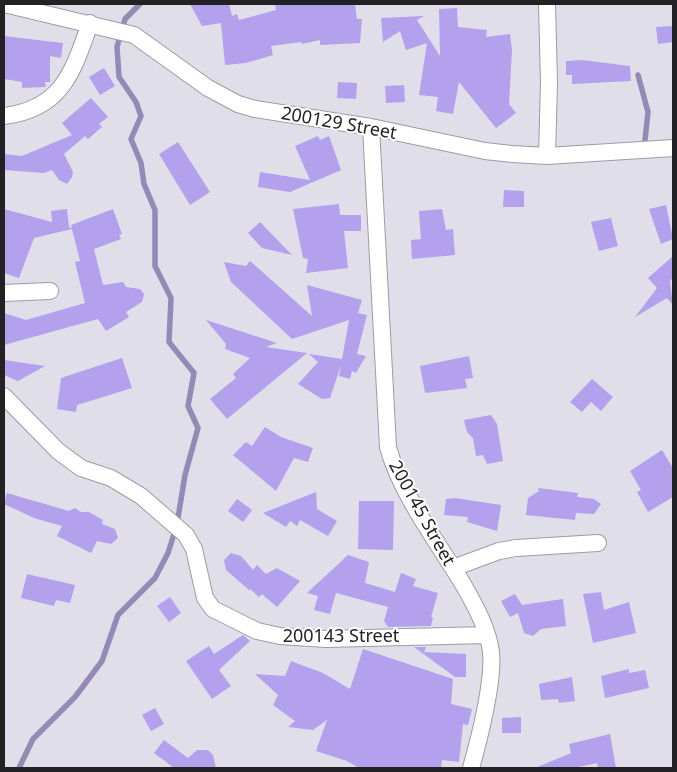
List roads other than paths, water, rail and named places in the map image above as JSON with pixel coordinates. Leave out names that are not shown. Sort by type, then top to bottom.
[{"type":"street","name":"200129 Street","points":[[4,4],[134,35],[208,88],[238,104],[255,109],[371,128],[485,151],[547,156],[673,148]]},
{"type":"street","points":[[547,4],[549,82],[547,156]]},
{"type":"street","points":[[4,116],[28,111],[51,98],[67,82],[96,25]]},
{"type":"street","name":"200145 Street","points":[[371,128],[388,447],[398,476],[476,607],[487,635],[491,654],[490,672],[471,768]]},
{"type":"street","points":[[4,293],[50,291]]},
{"type":"street","name":"200143 Street","points":[[4,396],[58,451],[81,468],[111,478],[141,496],[186,535],[194,549],[205,598],[214,609],[257,631],[271,635],[326,639],[487,635]]},
{"type":"street","points":[[453,568],[498,551],[516,548],[598,543]]},
{"type":"waterway","points":[[140,4],[125,19],[117,47],[119,77],[136,102],[141,116],[131,139],[141,163],[144,184],[155,210],[155,266],[171,298],[169,342],[194,373],[188,406],[198,428],[185,475],[177,524]]},
{"type":"waterway","points":[[638,75],[648,112],[645,140]]},
{"type":"waterway","points":[[19,768],[33,739],[75,697],[102,661],[118,615],[155,578],[168,553],[175,531]]}]
